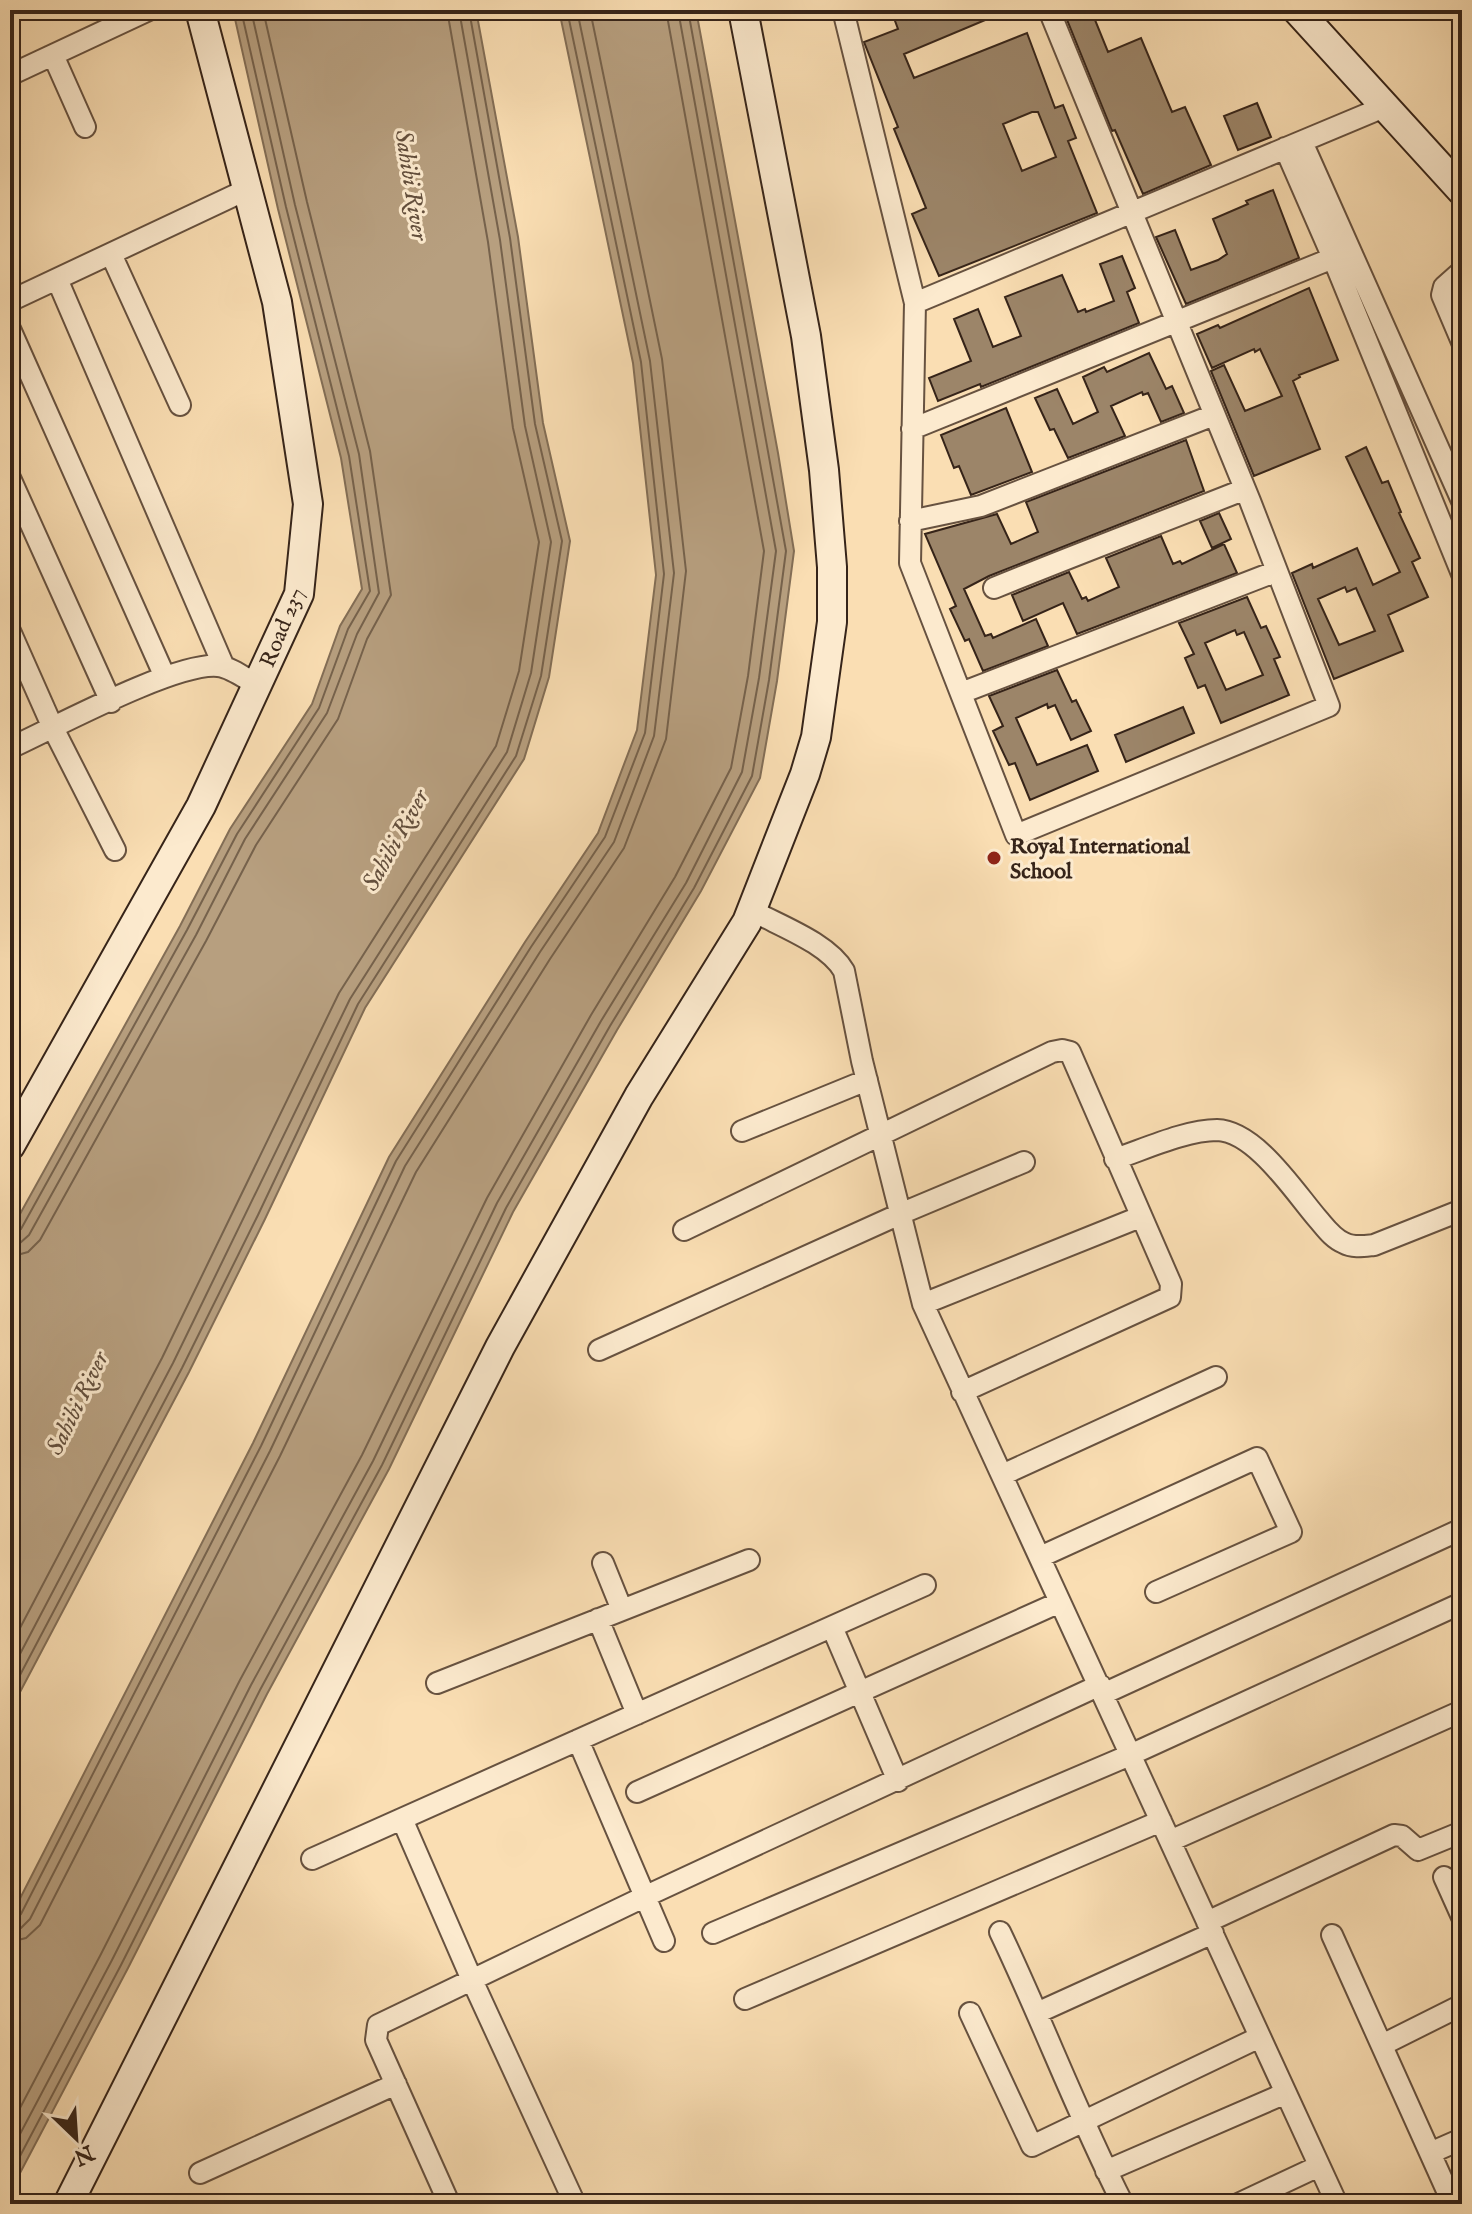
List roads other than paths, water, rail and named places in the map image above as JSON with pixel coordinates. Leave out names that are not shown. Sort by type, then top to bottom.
[{"type":"street","points":[[10,75],[149,10]]},
{"type":"street","name":"Road 237","points":[[10,1146],[201,806],[299,594],[308,504],[277,302],[200,10]]},
{"type":"street","points":[[68,2204],[500,1347],[639,1096],[747,922],[805,774],[816,737],[832,622],[832,567],[824,470],[806,336],[743,10]]},
{"type":"street","points":[[843,10],[915,303],[910,563],[1016,835],[1329,706],[1049,10]]},
{"type":"street","points":[[1297,10],[1462,191]]},
{"type":"street","points":[[53,55],[85,127]]},
{"type":"street","points":[[915,303],[1384,107]]},
{"type":"street","points":[[1294,145],[1333,258],[1462,574]]},
{"type":"street","points":[[1294,145],[1462,501]]},
{"type":"street","points":[[10,301],[248,189]]},
{"type":"street","points":[[111,254],[180,405]]},
{"type":"street","points":[[912,429],[1333,258]]},
{"type":"street","points":[[1462,271],[1444,287],[1442,295],[1462,342]]},
{"type":"street","points":[[57,279],[224,667]]},
{"type":"street","points":[[10,329],[165,677]]},
{"type":"street","points":[[910,521],[981,506],[1214,415]]},
{"type":"street","points":[[10,478],[111,702]]},
{"type":"street","points":[[994,588],[1124,534],[1150,527],[1243,490]]},
{"type":"street","points":[[961,693],[1277,571]]},
{"type":"street","points":[[10,631],[53,728],[115,850]]},
{"type":"street","points":[[10,748],[165,677],[215,665],[257,685]]},
{"type":"street","points":[[751,910],[825,950],[838,960],[844,971],[867,1080],[923,1304],[1337,2204]]},
{"type":"street","points":[[684,1230],[1052,1052],[1070,1052],[1171,1284],[1170,1297],[962,1392]]},
{"type":"street","points":[[742,1131],[867,1080]]},
{"type":"street","points":[[1115,1159],[1200,1131],[1233,1132],[1272,1165],[1332,1235],[1354,1246],[1374,1245],[1462,1210]]},
{"type":"street","points":[[599,1350],[900,1214],[1024,1162]]},
{"type":"street","points":[[923,1304],[1140,1217]]},
{"type":"street","points":[[1002,1475],[1216,1377]]},
{"type":"street","points":[[1040,1557],[1257,1458],[1291,1532],[1156,1592]]},
{"type":"street","points":[[449,2203],[376,2040],[378,2025],[644,1897],[1462,1529]]},
{"type":"street","points":[[437,1683],[749,1560]]},
{"type":"street","points":[[603,1563],[622,1610]]},
{"type":"street","points":[[312,1859],[925,1585]]},
{"type":"street","points":[[637,1792],[1060,1602]]},
{"type":"street","points":[[713,1933],[1130,1755],[1462,1603]]},
{"type":"street","points":[[598,1619],[637,1714]]},
{"type":"street","points":[[832,1627],[898,1781]]},
{"type":"street","points":[[1170,1841],[1462,1711]]},
{"type":"street","points":[[578,1740],[664,1941]]},
{"type":"street","points":[[402,1819],[575,2204]]},
{"type":"street","points":[[745,1999],[1161,1821]]},
{"type":"street","points":[[1039,2012],[1394,1835],[1402,1836],[1418,1850],[1462,1832]]},
{"type":"street","points":[[1444,1877],[1462,1917]]},
{"type":"street","points":[[1000,1932],[1039,2012],[1123,2204]]},
{"type":"street","points":[[1332,1935],[1453,2204]]},
{"type":"street","points":[[1382,2045],[1462,2005]]},
{"type":"street","points":[[970,2013],[1032,2146],[1260,2037]]},
{"type":"street","points":[[200,2173],[396,2084]]},
{"type":"street","points":[[1106,2171],[1286,2093]]},
{"type":"street","points":[[1430,2153],[1462,2139]]},
{"type":"street","points":[[1238,2204],[1319,2166]]},
{"type":"water","name":"Sahibi River","points":[[233,10],[476,10],[518,237],[543,423],[570,541],[549,677],[524,759],[365,1008],[189,1372],[10,1711],[10,1232],[180,926],[230,829],[312,704],[340,626],[362,589],[341,458],[278,209]]},
{"type":"water","points":[[559,10],[696,10],[794,551],[777,681],[760,778],[701,891],[513,1212],[389,1469],[267,1694],[10,2192],[10,1918],[253,1443],[389,1157],[598,833],[637,730],[656,575],[633,363]]},
{"type":"place","name":"Royal International School","points":[[994,858]]}]
